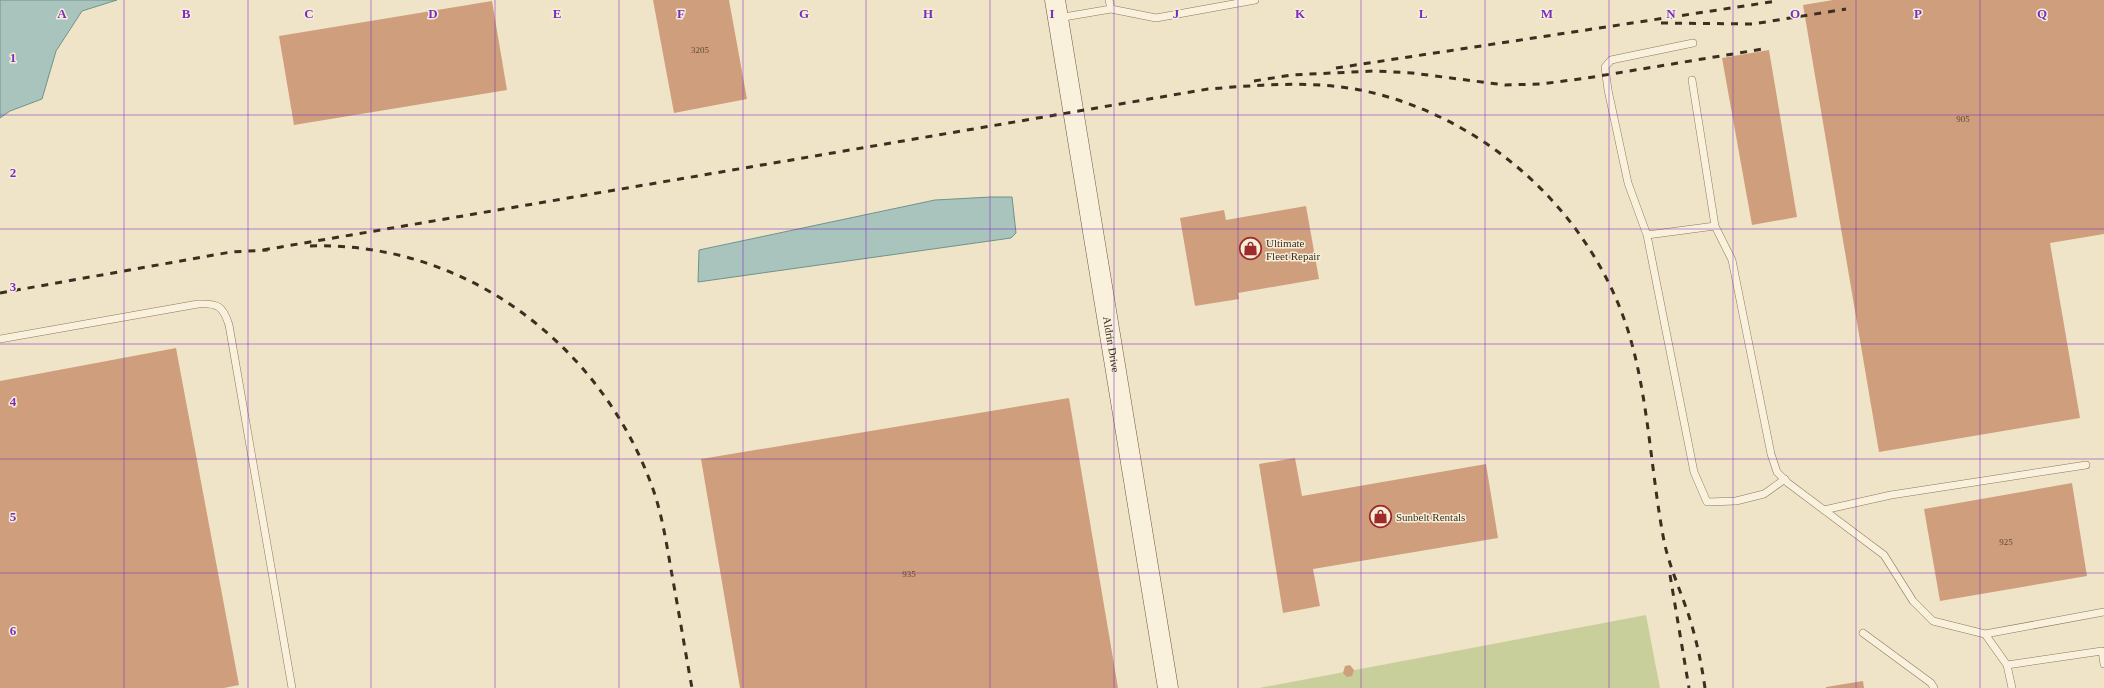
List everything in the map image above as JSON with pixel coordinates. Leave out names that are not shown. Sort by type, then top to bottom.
[{"type":"street","name":"Aldrin Drive","points":[[1057,9],[1168,688]]},
{"type":"lane","points":[[1109,0],[1110,9]]},
{"type":"lane","points":[[1057,9],[1110,9],[1156,18],[1255,0]]},
{"type":"lane","points":[[1692,43],[1611,60],[1605,67],[1608,90],[1628,183],[1647,235],[1694,472],[1708,502],[1736,501],[1764,494],[1785,479]]},
{"type":"lane","points":[[1692,80],[1715,226],[1732,260],[1771,454],[1777,472],[1824,510],[1884,555],[1913,601],[1933,621],[1985,634],[2104,612]]},
{"type":"lane","points":[[1647,235],[1715,226]]},
{"type":"lane","points":[[0,339],[198,304],[210,304],[220,307],[226,315],[229,325],[292,688]]},
{"type":"lane","points":[[1824,510],[1891,495],[2086,465]]},
{"type":"lane","points":[[1863,633],[1931,683],[1934,688]]},
{"type":"lane","points":[[1985,634],[2007,666],[2012,688]]},
{"type":"lane","points":[[2007,666],[2102,651],[2104,664]]},
{"type":"green space","points":[[1646,615],[1660,688],[1259,688]]},
{"type":"water","points":[[0,0],[117,0],[82,11],[56,51],[42,99],[10,111],[0,118]]},
{"type":"water","points":[[1012,197],[1016,233],[1011,238],[698,282],[699,250],[935,200]]},
{"type":"building","points":[[653,0],[729,0],[747,99],[674,113]]},
{"type":"building","points":[[1833,0],[2104,0],[2104,234],[2050,243],[2080,418],[1879,452],[1803,5]]},
{"type":"building","points":[[492,1],[507,90],[294,125],[279,36]]},
{"type":"building","points":[[1769,50],[1797,217],[1752,225],[1722,58]]},
{"type":"building","name":"Ultimate Fleet Repair","points":[[1306,206],[1319,279],[1238,293],[1239,299],[1195,306],[1180,218],[1224,210],[1226,220]]},
{"type":"building","points":[[176,348],[239,685],[224,688],[0,688],[0,381]]},
{"type":"building","points":[[1069,398],[1118,688],[740,688],[701,459]]},
{"type":"building","name":"Sunbelt Rentals","points":[[1295,458],[1302,496],[1486,464],[1498,538],[1313,569],[1320,606],[1283,613],[1259,464]]},
{"type":"building","points":[[2072,483],[2087,576],[1940,601],[1924,509]]},
{"type":"building","points":[[1350,665],[1354,670],[1352,676],[1347,677],[1343,673],[1345,666]]},
{"type":"building","points":[[1863,681],[1864,688],[1826,688],[1826,687]]},
{"type":"railway","points":[[1336,68],[1777,1]]},
{"type":"railway","points":[[1661,23],[1753,24],[1846,9]]},
{"type":"railway","points":[[1254,81],[1291,75],[1375,71],[1412,73],[1505,85],[1541,84],[1587,78],[1763,49]]},
{"type":"railway","points":[[263,250],[1208,89],[1287,84],[1326,85],[1365,91],[1410,104],[1453,124],[1493,149],[1530,178],[1563,213],[1591,251],[1613,293],[1630,337],[1642,387],[1664,541],[1692,626],[1700,657],[1705,688]]},
{"type":"railway","points":[[310,246],[368,249],[423,262],[475,283],[522,313],[565,349],[601,392],[631,440],[654,492],[660,512],[692,688]]},
{"type":"railway","points":[[0,293],[231,252],[268,250]]},
{"type":"railway","points":[[1670,575],[1689,688]]},
{"type":"place","name":"Ultimate Fleet Repair","points":[[1250,249]]},
{"type":"place","name":"Sunbelt Rentals","points":[[1381,517]]}]
